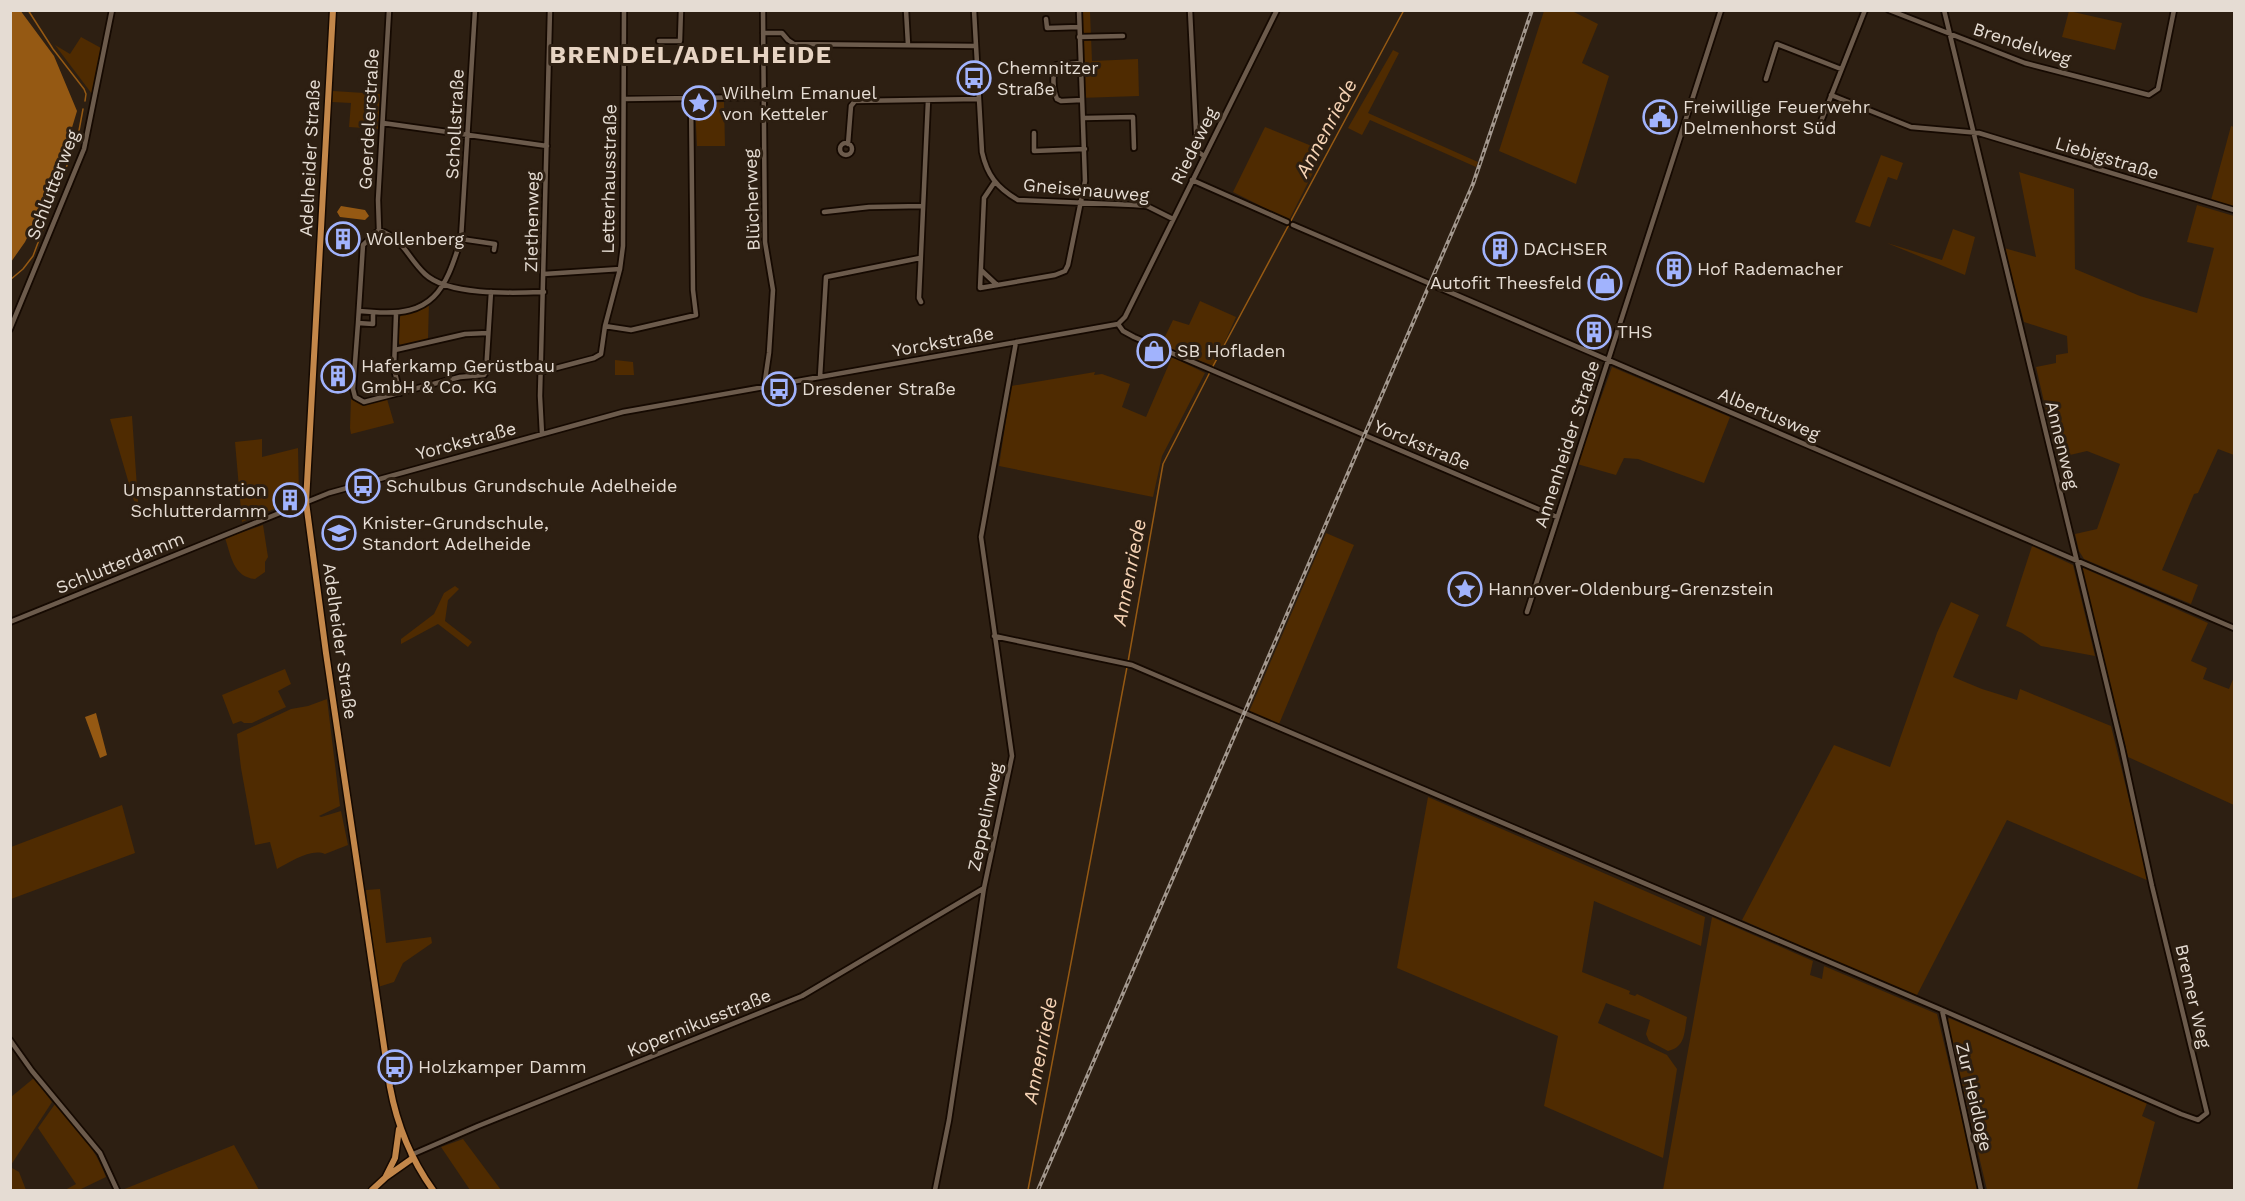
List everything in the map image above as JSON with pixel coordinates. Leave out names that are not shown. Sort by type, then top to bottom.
[{"type":"main road","name":"Adelheider Straße","points":[[333,10],[306,502],[390,1087],[399,1128],[411,1155],[433,1191]]},
{"type":"main road","points":[[386,1177],[395,1158],[399,1128]]},
{"type":"main road","points":[[395,1158],[411,1155]]},
{"type":"main road","points":[[372,1191],[411,1155]]},
{"type":"street","name":"Schlutterweg","points":[[10,329],[84,149],[112,10]]},
{"type":"street","name":"Goerdelerstraße","points":[[379,230],[378,200],[389,10]]},
{"type":"street","name":"Schollstraße","points":[[444,283],[461,239],[476,10]]},
{"type":"street","name":"Ziethenweg","points":[[542,434],[541,372],[550,10]]},
{"type":"street","name":"Letterhausstraße","points":[[541,372],[598,357],[601,354],[605,326],[620,269],[624,229],[624,10]]},
{"type":"street","points":[[659,41],[680,41],[681,10]]},
{"type":"street","name":"Blücherweg","points":[[763,10],[765,242],[773,290],[769,353],[764,387]]},
{"type":"street","points":[[906,10],[908,45]]},
{"type":"street","points":[[974,10],[982,152],[985,167],[994,183],[984,198],[980,288],[1055,275],[1065,271],[1068,265],[1085,181],[1079,10]]},
{"type":"street","points":[[1190,10],[1197,151],[1204,156]]},
{"type":"street","name":"Riedeweg","points":[[1118,324],[1122,321],[1277,10]]},
{"type":"street","name":"Annenheider Straße","points":[[1527,612],[1721,10]]},
{"type":"street","points":[[1820,124],[1865,10]]},
{"type":"street","name":"Brendelweg","points":[[1889,10],[2025,63],[2149,95],[2157,89],[2174,10]]},
{"type":"street","name":"Annenweg","points":[[1944,10],[2122,748],[2152,885]]},
{"type":"street","points":[[1046,19],[1047,28],[1079,27]]},
{"type":"street","points":[[763,33],[782,33],[794,44],[976,46]]},
{"type":"street","points":[[1079,37],[1123,36]]},
{"type":"street","points":[[1766,79],[1777,44],[1841,69]]},
{"type":"street","points":[[1080,63],[1056,65],[1054,70],[1055,94],[1061,101],[1082,100]]},
{"type":"street","name":"Liebigstraße","points":[[1832,95],[1911,127],[1973,131],[2235,210]]},
{"type":"street","points":[[624,99],[763,97]]},
{"type":"street","points":[[605,326],[631,330],[696,315],[693,290],[691,98]]},
{"type":"street","points":[[848,144],[851,106],[855,100],[979,99]]},
{"type":"street","points":[[921,302],[919,298],[920,258],[928,100]]},
{"type":"street","points":[[1084,118],[1133,117],[1134,148]]},
{"type":"street","points":[[383,123],[547,146]]},
{"type":"street","points":[[1034,133],[1034,151],[1085,149]]},
{"type":"street","points":[[1192,180],[1287,222]]},
{"type":"street","name":"Gneisenauweg","points":[[994,183],[1005,193],[1018,200],[1147,206],[1173,219]]},
{"type":"street","points":[[824,212],[868,207],[922,206]]},
{"type":"street","name":"Albertusweg","points":[[1293,225],[2235,628]]},
{"type":"street","points":[[491,292],[484,375],[460,377],[364,402],[355,397],[353,389],[363,245],[379,230],[396,238],[428,277],[468,292],[491,292],[544,292]]},
{"type":"street","points":[[461,239],[494,247],[496,237]]},
{"type":"street","points":[[820,377],[826,278],[920,258]]},
{"type":"street","points":[[544,274],[620,269]]},
{"type":"street","points":[[981,270],[997,285]]},
{"type":"street","points":[[359,311],[396,314],[419,308],[430,300],[444,283]]},
{"type":"street","points":[[358,323],[373,324],[373,312]]},
{"type":"street","points":[[396,314],[394,369],[400,393]]},
{"type":"street","name":"Yorckstraße","points":[[306,502],[360,483],[623,412],[1118,324],[1123,331],[1134,337],[1557,517]]},
{"type":"street","points":[[395,350],[465,334],[488,333]]},
{"type":"street","name":"Zeppelinweg","points":[[935,1191],[950,1120],[984,888],[1012,756],[981,537],[1016,342]]},
{"type":"street","name":"Schlutterdamm","points":[[10,622],[306,502]]},
{"type":"street","points":[[994,636],[1122,661],[1942,1010]]},
{"type":"street","name":"Bremer Weg","points":[[1942,1010],[2056,1061],[2198,1120],[2207,1113],[2152,885]]},
{"type":"street","name":"Kopernikusstraße","points":[[411,1155],[479,1125],[802,996],[984,888]]},
{"type":"street","name":"Zur Heidloge","points":[[1942,1010],[1982,1191]]},
{"type":"street","points":[[10,1040],[32,1071],[100,1153],[117,1191]]},
{"type":"shaded area","points":[[20,10],[54,56],[77,111],[58,174],[25,242],[11,262],[10,11]]},
{"type":"shaded area","points":[[1076,11],[1090,12],[1092,61],[1138,59],[1139,96],[1079,98]]},
{"type":"shaded area","points":[[1544,11],[1572,11],[1598,24],[1582,63],[1609,76],[1576,184],[1499,151]]},
{"type":"shaded area","points":[[2069,11],[2122,23],[2115,50],[2062,37]]},
{"type":"shaded area","points":[[81,37],[101,48],[92,94],[55,45],[70,54]]},
{"type":"shaded area","points":[[1393,50],[1399,53],[1368,113],[1478,162],[1476,167],[1370,120],[1362,135],[1348,128]]},
{"type":"shaded area","points":[[333,91],[380,94],[378,129],[349,127],[351,103],[332,102]]},
{"type":"shaded area","points":[[700,101],[702,103],[724,102],[725,146],[697,146],[695,106]]},
{"type":"shaded area","points":[[2231,126],[2234,127],[2234,208],[2211,200]]},
{"type":"shaded area","points":[[1265,127],[1324,151],[1289,220],[1233,192]]},
{"type":"shaded area","points":[[1881,155],[1903,163],[1897,180],[1888,177],[1870,227],[1855,222]]},
{"type":"shaded area","points":[[2019,172],[2074,189],[2075,269],[2140,296],[2197,313],[2214,248],[2187,242],[2197,205],[2234,216],[2234,455],[2218,449],[2198,493],[2194,494],[2162,570],[2198,585],[2191,604],[2084,559],[2079,551],[2075,534],[2097,529],[2120,464],[2087,451],[2057,458],[2036,367],[2056,363],[2056,355],[2068,353],[2067,336],[2024,322],[2004,248],[2036,257]]},
{"type":"shaded area","points":[[341,206],[365,210],[369,216],[365,220],[340,217],[337,212]]},
{"type":"shaded area","points":[[1953,229],[1975,237],[1965,275],[1887,243],[1942,260]]},
{"type":"shaded area","points":[[1200,301],[1236,317],[1214,366],[1160,347],[1173,320],[1189,325]]},
{"type":"shaded area","points":[[429,302],[428,339],[406,346],[400,345],[397,339],[400,324],[398,322],[401,315],[419,310]]},
{"type":"shaded area","points":[[1172,357],[1205,373],[1162,456],[1153,497],[999,466],[1011,386],[1095,372],[1094,375],[1102,374],[1130,384],[1122,407],[1146,417]]},
{"type":"shaded area","points":[[615,360],[633,362],[634,375],[615,375]]},
{"type":"shaded area","points":[[1612,367],[1730,417],[1704,483],[1638,459],[1624,458],[1616,475],[1577,464]]},
{"type":"shaded area","points":[[351,399],[364,404],[387,399],[394,423],[351,434]]},
{"type":"shaded area","points":[[132,416],[138,502],[134,501],[110,419]]},
{"type":"shaded area","points":[[262,439],[262,457],[298,448],[299,495],[294,501],[242,522],[235,442]]},
{"type":"shaded area","points":[[263,525],[268,557],[265,562],[265,572],[255,579],[237,570],[225,538]]},
{"type":"shaded area","points":[[1326,533],[1354,545],[1279,724],[1249,712]]},
{"type":"shaded area","points":[[2032,546],[2073,565],[2095,656],[2041,646],[2022,633],[2006,626]]},
{"type":"shaded area","points":[[2081,567],[2208,623],[2191,661],[2207,668],[2203,679],[2229,689],[2234,677],[2234,805],[2128,757]]},
{"type":"shaded area","points":[[455,586],[459,589],[448,600],[445,621],[472,642],[468,647],[438,624],[401,644],[401,639],[434,614],[444,593]]},
{"type":"shaded area","points":[[1951,602],[1979,615],[1953,677],[2017,700],[2020,689],[2111,726],[2149,881],[2007,820],[1916,997],[1742,920],[1834,745],[1890,767],[1937,633]]},
{"type":"shaded area","points":[[285,669],[291,684],[278,691],[286,707],[252,723],[241,721],[233,724],[222,695]]},
{"type":"shaded area","points":[[327,699],[340,806],[319,816],[341,811],[348,845],[325,854],[307,854],[277,869],[270,842],[255,845],[237,734],[291,709]]},
{"type":"shaded area","points":[[96,713],[107,755],[100,758],[85,717]]},
{"type":"shaded area","points":[[1428,797],[1705,917],[1701,946],[1594,901],[1582,972],[1687,1017],[1681,1042],[1668,1051],[1649,1041],[1646,1034],[1650,1020],[1606,1003],[1598,1023],[1667,1055],[1677,1069],[1663,1158],[1544,1106],[1558,1036],[1397,968]]},
{"type":"shaded area","points":[[122,805],[135,853],[11,899],[11,847]]},
{"type":"shaded area","points":[[380,889],[386,943],[431,937],[432,943],[403,963],[394,982],[378,987],[366,890]]},
{"type":"shaded area","points":[[1712,917],[1813,961],[1810,975],[1822,979],[1824,966],[1937,1014],[1979,1190],[1663,1190]]},
{"type":"shaded area","points":[[1949,1018],[2147,1103],[2142,1116],[2155,1122],[2137,1190],[1987,1190],[1947,1022]]},
{"type":"shaded area","points":[[34,1078],[52,1102],[11,1165],[11,1097]]},
{"type":"shaded area","points":[[55,1104],[91,1147],[106,1177],[79,1190],[65,1190],[76,1184],[38,1128]]},
{"type":"shaded area","points":[[463,1139],[501,1190],[470,1190],[441,1147]]},
{"type":"shaded area","points":[[234,1145],[259,1190],[122,1190]]},
{"type":"shaded area","points":[[12,1168],[19,1172],[26,1190],[11,1190]]},
{"type":"waterway","points":[[28,10],[53,49],[84,89],[85,101]]},
{"type":"waterway","name":"Annenriede","points":[[1212,368],[1404,10]]},
{"type":"waterway","points":[[10,280],[33,256],[78,136],[83,109]]},
{"type":"waterway","name":"Annenriede","points":[[1128,662],[1163,464],[1210,372]]},
{"type":"waterway","name":"Annenriede","points":[[1028,1190],[1127,667]]},
{"type":"railway","points":[[1038,1190],[1473,184],[1532,10]]},
{"type":"place","name":"Chemnitzer Straße","points":[[974,78]]},
{"type":"place","name":"Wilhelm Emanuel von Ketteler","points":[[699,103]]},
{"type":"place","name":"Freiwillige Feuerwehr Delmenhorst Süd","points":[[1660,117]]},
{"type":"place","name":"Wollenberg","points":[[343,239]]},
{"type":"place","name":"DACHSER","points":[[1500,249]]},
{"type":"place","name":"Hof Rademacher","points":[[1674,269]]},
{"type":"place","name":"Autofit Theesfeld","points":[[1605,283]]},
{"type":"place","name":"THS","points":[[1594,332]]},
{"type":"place","name":"SB Hofladen","points":[[1154,351]]},
{"type":"place","name":"Haferkamp Gerüstbau GmbH & Co. KG","points":[[338,376]]},
{"type":"place","name":"Dresdener Straße","points":[[779,389]]},
{"type":"place","name":"Schulbus Grundschule Adelheide","points":[[363,486]]},
{"type":"place","name":"Umspannstation Schlutterdamm","points":[[290,500]]},
{"type":"place","name":"Knister-Grundschule, Standort Adelheide","points":[[339,533]]},
{"type":"place","name":"Hannover-Oldenburg-Grenzstein","points":[[1465,589]]},
{"type":"place","name":"Holzkamper Damm","points":[[395,1067]]},
{"type":"district","name":"BRENDEL/ADELHEIDE","points":[[691,55]]}]
